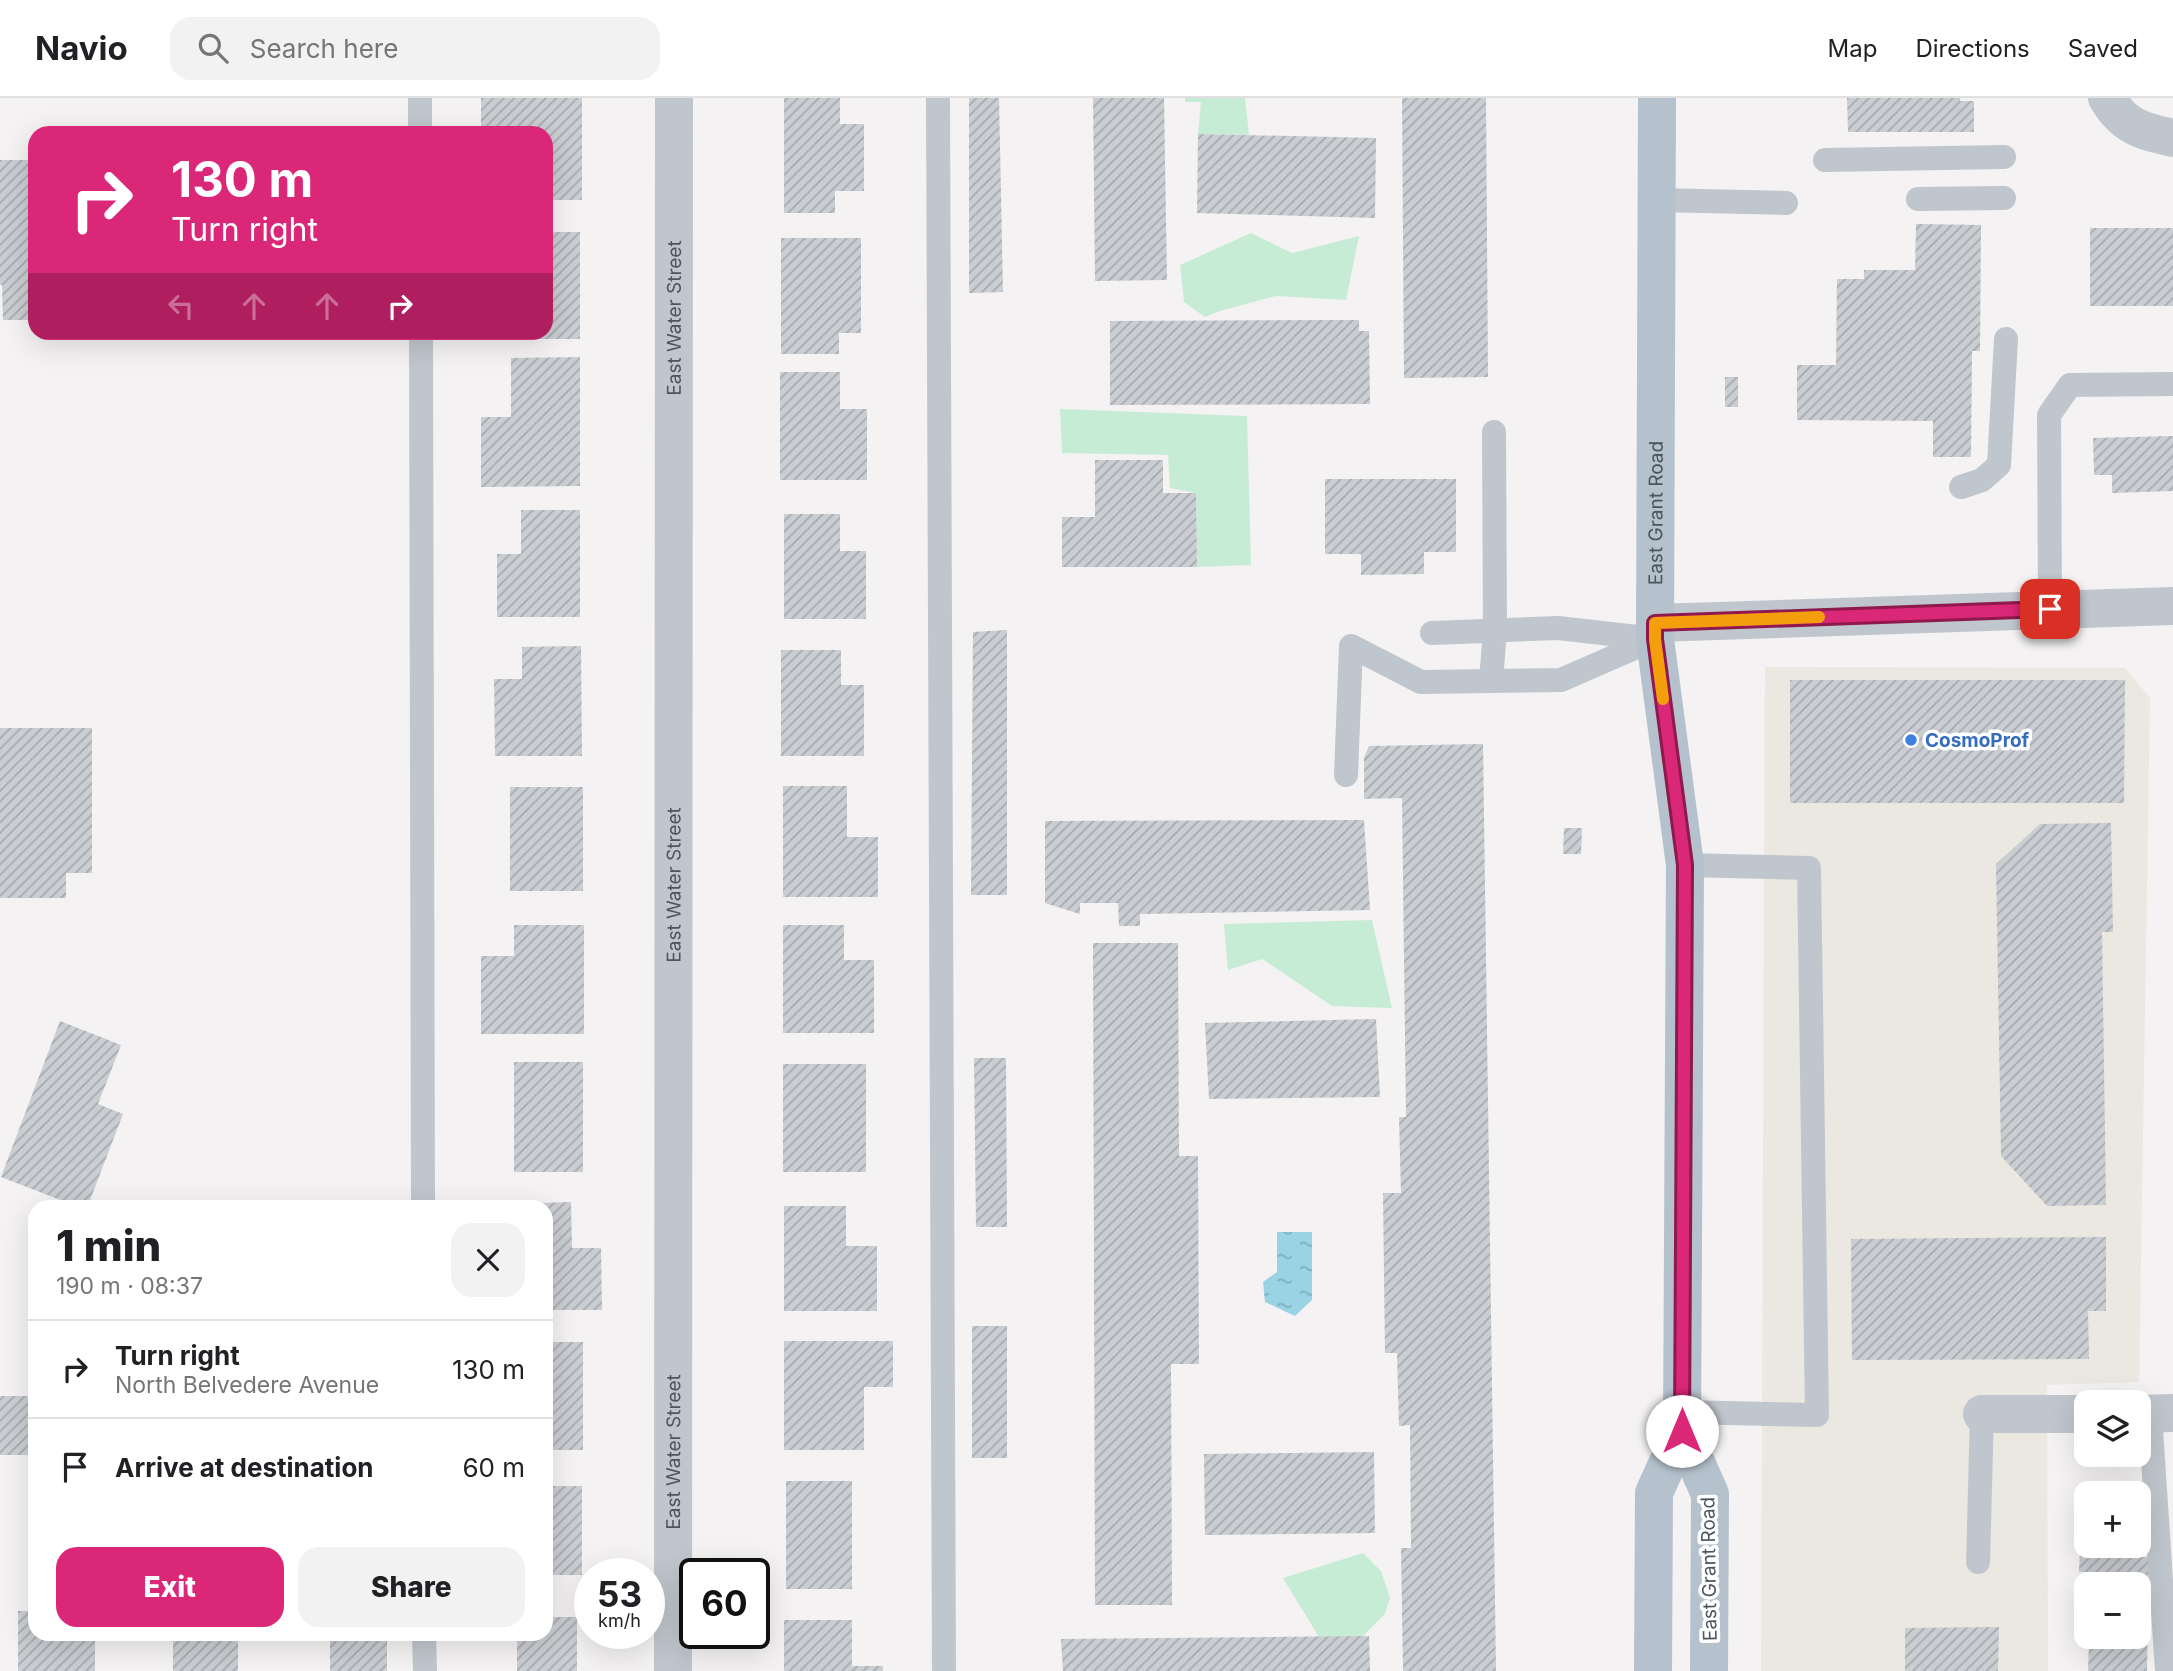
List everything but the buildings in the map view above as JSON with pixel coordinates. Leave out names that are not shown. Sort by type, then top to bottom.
[{"type":"main road","name":"East Grant Road","points":[[1653,1671],[1654,1493],[1682,1421],[1685,865],[1655,631],[1657,98]]},
{"type":"main road","name":"East Grant Road","points":[[1682,1421],[1710,1494],[1709,1671]]},
{"type":"street","name":"East Water Street","points":[[673,1671],[674,98]]},
{"type":"street","points":[[2107,98],[2116,113],[2142,131],[2173,138]]},
{"type":"street","points":[[1655,631],[2050,609],[2173,606]]},
{"type":"street","points":[[1982,1414],[2074,1414]]},
{"type":"lane","points":[[420,98],[420,126]]},
{"type":"lane","points":[[938,98],[944,1671]]},
{"type":"lane","points":[[1825,160],[2004,157]]},
{"type":"lane","points":[[1918,199],[2004,198]]},
{"type":"lane","points":[[1657,201],[1786,203]]},
{"type":"lane","points":[[1961,487],[1982,481],[1998,466],[2006,339]]},
{"type":"lane","points":[[421,340],[423,1200]]},
{"type":"lane","points":[[2050,609],[2049,415],[2070,385],[2173,384]]},
{"type":"lane","points":[[1492,681],[1495,630],[1494,432]]},
{"type":"lane","points":[[1432,633],[1558,628],[1655,631]]},
{"type":"lane","points":[[1346,775],[1351,646],[1421,682],[1561,680],[1655,631]]},
{"type":"lane","points":[[1682,1421],[1817,1415],[1809,868],[1685,865]]},
{"type":"lane","points":[[1978,1562],[1982,1414]]},
{"type":"lane","points":[[2154,1414],[2168,1671]]},
{"type":"lane","points":[[424,1641],[425,1671]]},
{"type":"shaded area","points":[[1765,667],[2125,668],[2150,698],[2139,1382],[2047,1385],[2048,1671],[1761,1671]]},
{"type":"green space","points":[[1185,98],[1245,98],[1249,135],[1198,134],[1201,102],[1185,102]]},
{"type":"green space","points":[[1251,233],[1292,253],[1359,236],[1346,300],[1276,296],[1205,317],[1184,302],[1180,265]]},
{"type":"green space","points":[[1060,409],[1247,416],[1251,565],[1197,567],[1196,493],[1170,488],[1168,455],[1062,453]]},
{"type":"green space","points":[[1372,920],[1392,1008],[1332,1006],[1262,959],[1228,970],[1224,924]]},
{"type":"green space","points":[[1363,1553],[1381,1571],[1390,1598],[1385,1614],[1363,1636],[1319,1637],[1283,1578]]},
{"type":"water","points":[[1277,1232],[1312,1232],[1312,1300],[1295,1316],[1265,1302],[1263,1282],[1277,1272]]},
{"type":"slow traffic","points":[[1663,699],[1655,623],[1819,617]]},
{"type":"place","name":"CosmoProf","points":[[1911,740]]},
{"type":"route","points":[[1682,1431],[1685,865],[1655,623],[2050,609]]}]
